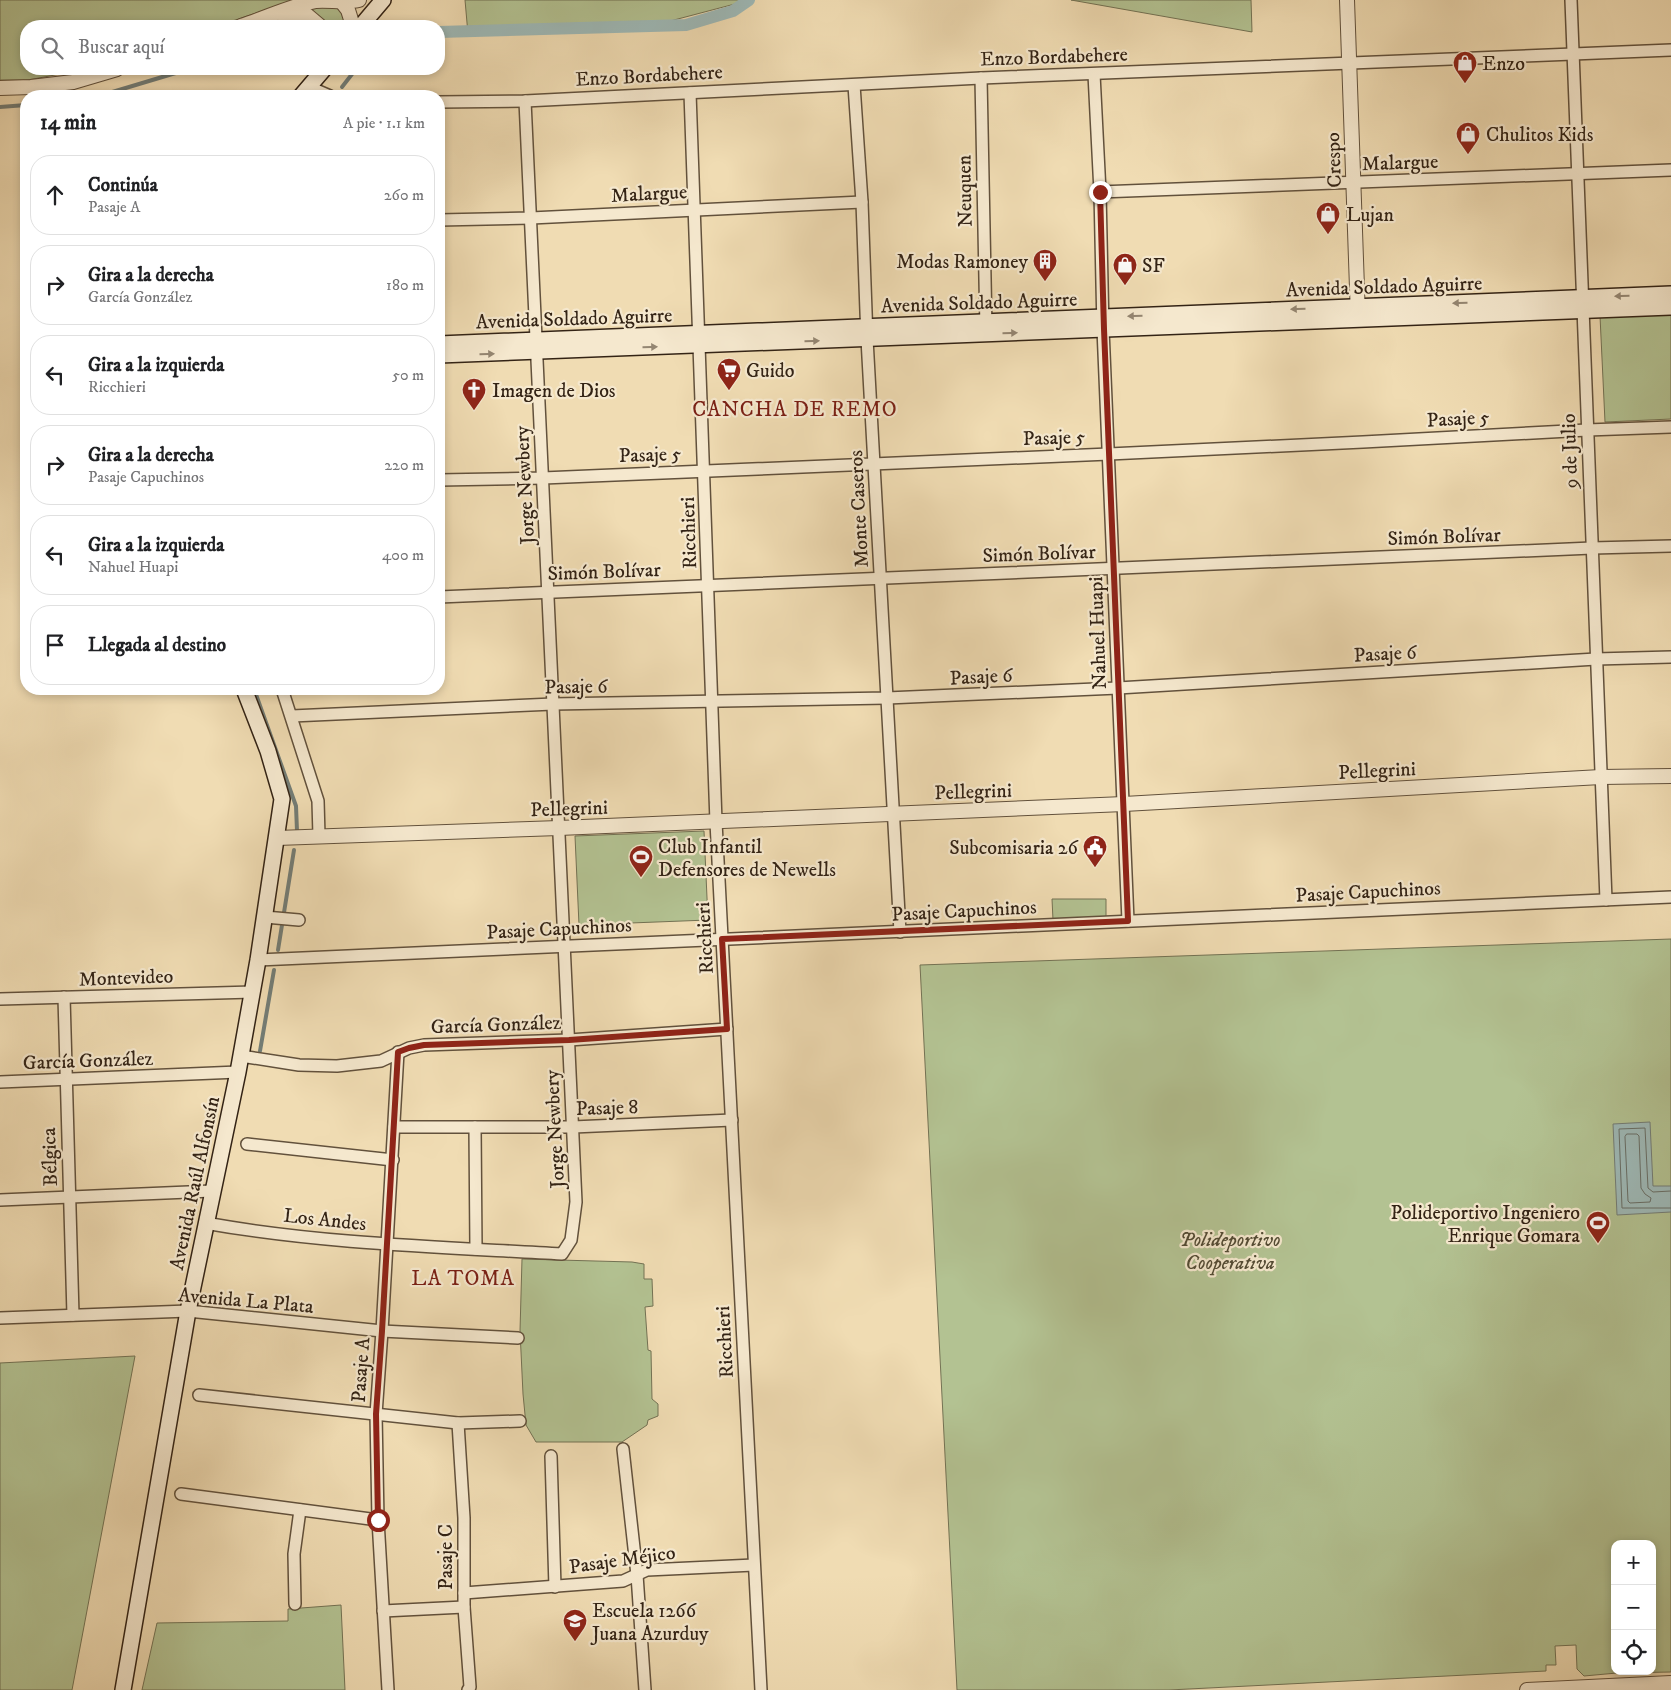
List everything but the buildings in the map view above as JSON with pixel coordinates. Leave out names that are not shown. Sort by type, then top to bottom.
[{"type":"main road","points":[[366,20],[383,0]]},
{"type":"main road","points":[[307,90],[319,75]]},
{"type":"main road","name":"Avenida Soldado Aguirre","points":[[445,355],[536,346],[1582,304],[1671,294]]},
{"type":"main road","name":"Avenida Soldado Aguirre","points":[[1582,304],[1671,307]]},
{"type":"main road","name":"Avenida Soldado Aguirre","points":[[445,344],[536,346]]},
{"type":"main road","name":"Avenida Raúl Alfonsín","points":[[123,1690],[188,1311],[238,1072],[258,960],[282,919],[277,838],[282,799],[268,751],[246,695]]},
{"type":"street","points":[[260,20],[294,6],[319,1],[359,0]]},
{"type":"street","name":"Crespo","points":[[1347,0],[1358,313]]},
{"type":"street","name":"9 de Julio","points":[[1571,0],[1606,900]]},
{"type":"street","points":[[342,1],[348,10],[351,20]]},
{"type":"street","points":[[277,14],[294,13],[307,15],[313,20]]},
{"type":"street","name":"Enzo Bordabehere","points":[[445,102],[525,101],[981,78],[1671,50]]},
{"type":"street","name":"Nahuel Huapi","points":[[1094,74],[1128,921]]},
{"type":"street","points":[[0,88],[31,87],[73,82],[97,75]]},
{"type":"street","name":"Neuquen","points":[[981,78],[986,328]]},
{"type":"street","name":"Monte Caseros","points":[[854,85],[862,202],[866,333],[900,932]]},
{"type":"street","name":"Ricchieri","points":[[690,93],[716,822],[761,1690]]},
{"type":"street","name":"Jorge Newbery","points":[[525,101],[576,1202],[571,1240],[562,1254]]},
{"type":"street","name":"Malargue","points":[[1100,192],[1671,170]]},
{"type":"street","name":"Malargue","points":[[445,220],[530,218],[862,202]]},
{"type":"street","name":"Pasaje 5","points":[[445,480],[543,478],[1109,454],[1671,427]]},
{"type":"street","name":"Simón Bolívar","points":[[445,597],[1671,546]]},
{"type":"street","name":"Pasaje 6","points":[[292,716],[553,704],[887,698],[1118,688],[1596,659],[1671,657]]},
{"type":"street","points":[[284,695],[318,801],[319,836]]},
{"type":"street","name":"Pellegrini","points":[[277,838],[716,822],[1124,804],[1601,777],[1671,776]]},
{"type":"street","name":"Pasaje Capuchinos","points":[[258,960],[1671,897]]},
{"type":"street","name":"Montevideo","points":[[0,999],[252,992]]},
{"type":"street","name":"Bélgica","points":[[64,997],[73,1316]]},
{"type":"street","name":"García González","points":[[241,1056],[299,1065],[337,1066],[381,1061],[398,1052],[424,1045],[569,1040],[727,1029]]},
{"type":"street","name":"Pasaje A","points":[[388,1690],[378,1520],[376,1414],[398,1052]]},
{"type":"street","name":"García González","points":[[0,1082],[238,1072]]},
{"type":"street","name":"Pasaje 8","points":[[394,1127],[573,1127],[732,1120]]},
{"type":"street","points":[[475,1127],[476,1249]]},
{"type":"street","points":[[247,1144],[392,1160]]},
{"type":"street","points":[[0,1200],[212,1191]]},
{"type":"street","name":"Los Andes","points":[[205,1223],[233,1228],[387,1245],[562,1254]]},
{"type":"street","name":"Avenida La Plata","points":[[0,1318],[188,1311],[382,1331],[518,1338]]},
{"type":"street","points":[[199,1395],[458,1423],[520,1421]]},
{"type":"street","name":"Pasaje C","points":[[458,1423],[464,1518],[464,1608],[468,1690]]},
{"type":"street","points":[[623,1449],[637,1575],[645,1690]]},
{"type":"street","points":[[551,1456],[555,1587]]},
{"type":"street","points":[[181,1494],[378,1520]]},
{"type":"street","points":[[295,1604],[294,1554],[300,1510]]},
{"type":"street","name":"Pasaje Méjico","points":[[464,1593],[623,1581],[647,1570],[754,1565]]},
{"type":"street","points":[[383,1611],[464,1608]]},
{"type":"street","points":[[1527,1690],[1671,1683]]},
{"type":"green space","points":[[0,0],[294,0],[236,20],[20,20],[20,75],[55,75],[28,80],[0,80]]},
{"type":"green space","points":[[465,0],[750,0],[655,25],[468,34]]},
{"type":"green space","points":[[1071,0],[1251,0],[1252,32]]},
{"type":"green space","points":[[334,6],[341,10],[345,20],[322,20],[308,9],[309,7]]},
{"type":"green space","points":[[1671,313],[1671,419],[1605,422],[1600,316]]},
{"type":"green space","name":"Club Infantil Defensores de Newells","points":[[704,831],[708,920],[579,925],[575,836]]},
{"type":"green space","points":[[1052,899],[1106,899],[1106,918],[1053,920]]},
{"type":"green space","name":"Polideportivo Cooperativa","points":[[1671,939],[1671,1672],[1656,1672],[1656,1540],[1611,1540],[1611,1674],[1584,1676],[1577,1669],[1576,1645],[1555,1646],[1556,1665],[1546,1665],[1546,1671],[1169,1690],[957,1690],[920,965]]},
{"type":"green space","points":[[522,1259],[632,1262],[644,1264],[644,1279],[652,1279],[653,1306],[645,1307],[648,1350],[651,1351],[652,1399],[658,1404],[658,1416],[648,1420],[647,1425],[622,1442],[536,1442],[526,1425],[520,1331]]},
{"type":"green space","points":[[135,1356],[72,1690],[0,1690],[0,1363]]},
{"type":"green space","points":[[341,1605],[345,1690],[142,1690],[157,1623],[288,1621],[288,1609]]},
{"type":"water","points":[[1650,1122],[1653,1186],[1671,1186],[1671,1212],[1617,1215],[1613,1124]]},
{"type":"waterway","points":[[445,32],[686,25],[733,11],[749,0]]},
{"type":"waterway","points":[[119,90],[169,75]]},
{"type":"waterway","points":[[342,87],[351,75]]},
{"type":"waterway","points":[[0,107],[20,105]]},
{"type":"waterway","points":[[256,695],[296,806],[297,831]]},
{"type":"waterway","points":[[278,950],[294,850]]},
{"type":"waterway","points":[[260,1051],[274,970]]},
{"type":"place","name":"Enzo","points":[[1465,84]]},
{"type":"place","name":"Chulitos Kids","points":[[1468,155]]},
{"type":"place","name":"Lujan","points":[[1328,235]]},
{"type":"place","name":"Modas Ramoney","points":[[1045,282]]},
{"type":"place","name":"SF","points":[[1125,286]]},
{"type":"place","name":"Guido","points":[[729,391]]},
{"type":"place","name":"Imagen de Dios","points":[[474,411]]},
{"type":"place","name":"Subcomisaria 26","points":[[1095,868]]},
{"type":"place","name":"Club Infantil Defensores de Newells","points":[[641,878]]},
{"type":"place","name":"Polideportivo Ingeniero Enrique Gomara","points":[[1598,1244]]},
{"type":"place","name":"Escuela 1266 Juana Azurduy","points":[[575,1642]]},
{"type":"district","name":"CANCHA DE REMO","points":[[795,409]]},
{"type":"district","name":"LA TOMA","points":[[463,1278]]},
{"type":"route","points":[[378,1520],[376,1414],[398,1052],[424,1045],[569,1040],[727,1029],[722,939],[1128,921],[1100,192]]}]
